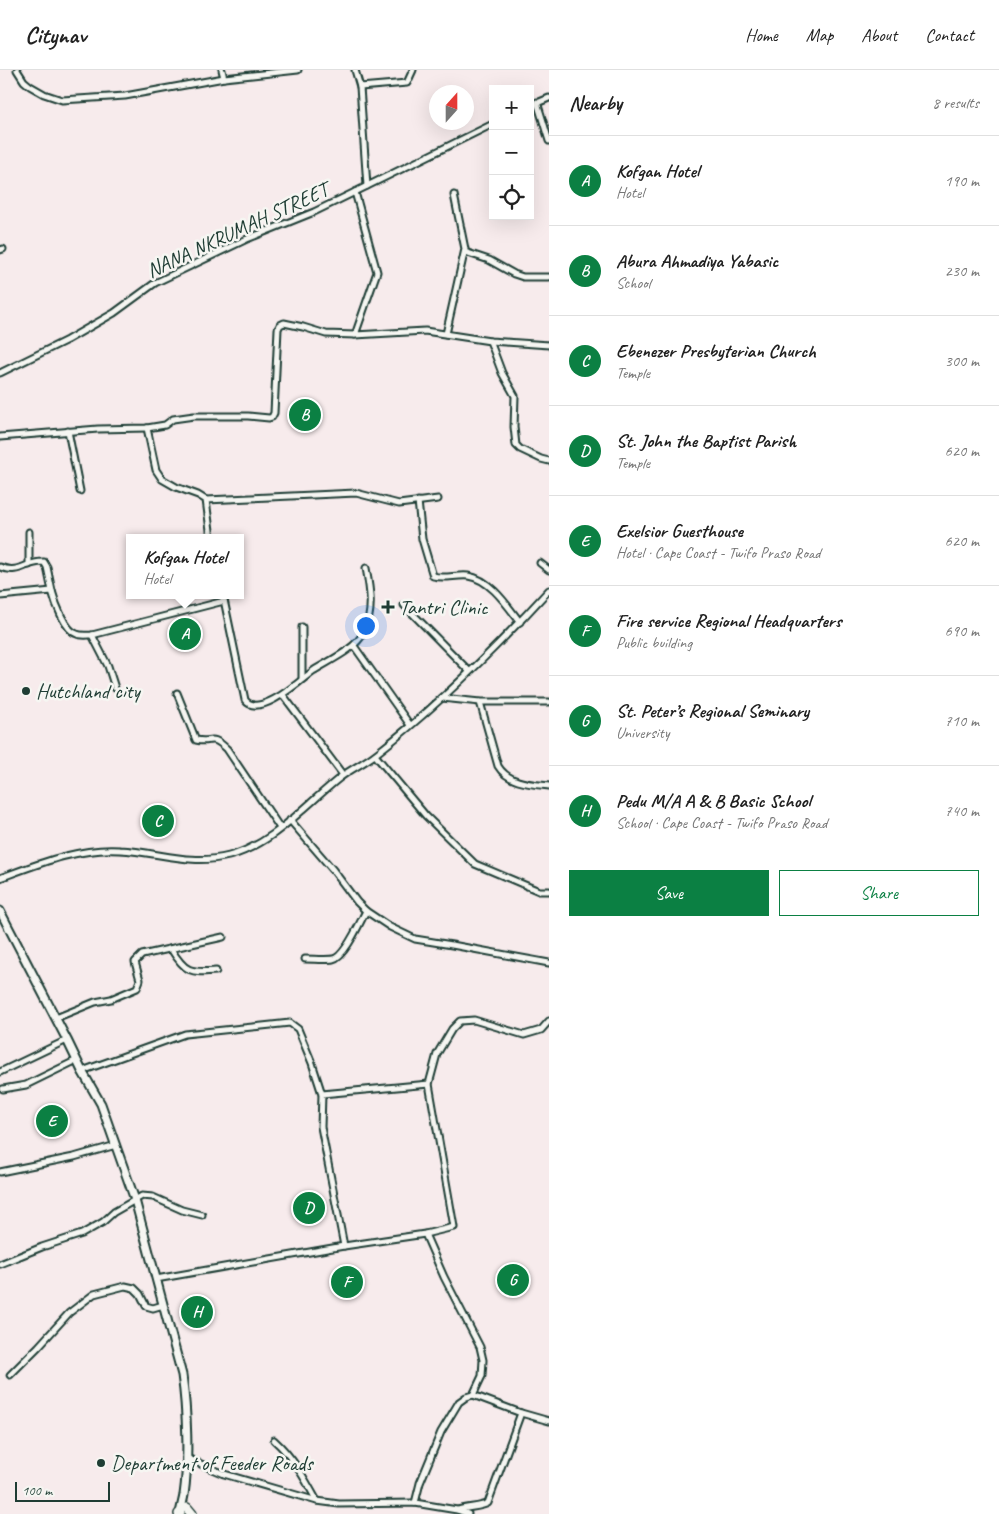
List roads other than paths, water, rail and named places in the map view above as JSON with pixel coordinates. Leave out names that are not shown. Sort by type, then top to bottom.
[{"type":"main road","points":[[0,911],[68,1040],[82,1071],[101,1104],[135,1200],[182,1375],[187,1458],[184,1497],[187,1502],[184,1513]]},
{"type":"street","points":[[17,70],[24,81],[30,86],[44,94],[62,100],[125,96],[224,78],[298,70]]},
{"type":"street","points":[[222,70],[224,78]]},
{"type":"street","points":[[355,70],[360,87],[366,186]]},
{"type":"street","points":[[360,87],[407,83],[414,70]]},
{"type":"street","points":[[534,104],[549,98]]},
{"type":"street","points":[[538,102],[549,141]]},
{"type":"street","name":"NANA NKRUMAH STREET","points":[[0,373],[67,340],[114,313],[156,283],[247,239],[314,212],[489,126]]},
{"type":"street","points":[[355,335],[377,272],[356,192]]},
{"type":"street","points":[[446,334],[465,249],[454,195]]},
{"type":"street","points":[[464,252],[489,260],[523,277],[549,277]]},
{"type":"street","points":[[0,437],[68,431],[147,428],[165,425],[173,419],[194,416],[272,417],[274,413],[278,329],[284,323],[326,334],[355,335],[425,331],[490,341],[549,345]]},
{"type":"street","points":[[490,341],[502,373],[515,396],[514,427],[516,445],[520,449],[549,461]]},
{"type":"street","points":[[147,428],[158,475],[162,479],[198,494],[206,500],[356,493],[399,504],[438,499]]},
{"type":"street","points":[[68,431],[80,491]]},
{"type":"street","points":[[206,500],[210,534]]},
{"type":"street","points":[[418,501],[422,539],[433,576],[470,576],[476,578],[490,587],[520,622]]},
{"type":"street","points":[[29,532],[29,565]]},
{"type":"street","points":[[0,567],[10,571],[44,562],[47,567],[52,591],[67,627],[78,635],[92,635],[220,599]]},
{"type":"street","points":[[540,563],[549,570]]},
{"type":"street","points":[[224,599],[245,700],[248,705],[252,706],[262,704],[283,695],[302,679],[354,646],[368,622],[370,591],[366,568]]},
{"type":"street","points":[[0,878],[24,869],[84,852],[121,850],[174,859],[207,860],[230,856],[260,842],[343,776],[375,754],[442,698],[520,622],[549,590]]},
{"type":"street","points":[[0,596],[52,591]]},
{"type":"street","points":[[404,605],[469,671]]},
{"type":"street","points":[[302,627],[302,679]]},
{"type":"street","points":[[92,635],[108,666],[115,688]]},
{"type":"street","points":[[354,646],[410,725]]},
{"type":"street","points":[[177,693],[196,740],[218,741],[227,749],[280,828]]},
{"type":"street","points":[[283,695],[343,776]]},
{"type":"street","points":[[442,698],[480,702],[549,702]]},
{"type":"street","points":[[480,702],[501,771],[518,782],[549,786]]},
{"type":"street","points":[[375,754],[426,816],[474,864],[539,891],[549,891]]},
{"type":"street","points":[[290,820],[366,911],[390,927],[415,940],[452,944],[549,963]]},
{"type":"street","points":[[305,959],[333,959],[340,956],[346,950],[366,911]]},
{"type":"street","points":[[56,1018],[95,1002],[131,992],[137,988],[140,980],[135,962],[142,955],[223,937]]},
{"type":"street","points":[[171,949],[184,966],[196,973],[216,971]]},
{"type":"street","points":[[156,1279],[344,1246],[425,1234],[454,1227],[429,1084],[437,1054],[452,1029],[460,1021],[474,1020],[524,1035],[541,1030],[549,1021]]},
{"type":"street","points":[[82,1071],[184,1034],[290,1023],[298,1029],[322,1094],[321,1126],[344,1246]]},
{"type":"street","points":[[0,1072],[68,1040]]},
{"type":"street","points":[[3,1088],[26,1086],[77,1060]]},
{"type":"street","points":[[322,1094],[429,1084]]},
{"type":"street","points":[[0,1172],[74,1157],[116,1144]]},
{"type":"street","points":[[0,1264],[42,1247],[82,1234],[142,1196],[152,1197],[182,1210],[202,1215]]},
{"type":"street","points":[[425,1234],[444,1277],[480,1347],[483,1360],[482,1376],[473,1395]]},
{"type":"street","points":[[10,1375],[69,1313],[94,1294],[125,1286],[134,1288],[140,1294],[146,1306],[153,1308],[163,1305]]},
{"type":"street","points":[[415,1503],[420,1483],[442,1432],[459,1402],[466,1397],[473,1395],[549,1421]]},
{"type":"street","points":[[457,1510],[484,1506],[488,1503],[521,1413]]},
{"type":"street","points":[[274,1440],[286,1451],[317,1501]]},
{"type":"street","points":[[187,1458],[224,1474],[317,1501],[339,1504],[415,1503],[457,1510],[468,1514]]},
{"type":"place","name":"Abura Ahmadiya Yabasic","points":[[305,415]]},
{"type":"place","name":"Tantri Clinic","points":[[388,607]]},
{"type":"place","name":"Kofgan Hotel","points":[[185,634]]},
{"type":"place","name":"Hutchland city","points":[[26,691]]},
{"type":"place","name":"Ebenezer Presbyterian Church","points":[[158,821]]},
{"type":"place","name":"Exelsior Guesthouse","points":[[52,1121]]},
{"type":"place","name":"St. John the Baptist Parish","points":[[309,1208]]},
{"type":"place","name":"St. Peter’s Regional Seminary","points":[[513,1280]]},
{"type":"place","name":"Fire service Regional Headquarters","points":[[347,1282]]},
{"type":"place","name":"Pedu M/A A & B Basic School","points":[[197,1312]]},
{"type":"place","name":"Department of Feeder Roads","points":[[101,1463]]}]
